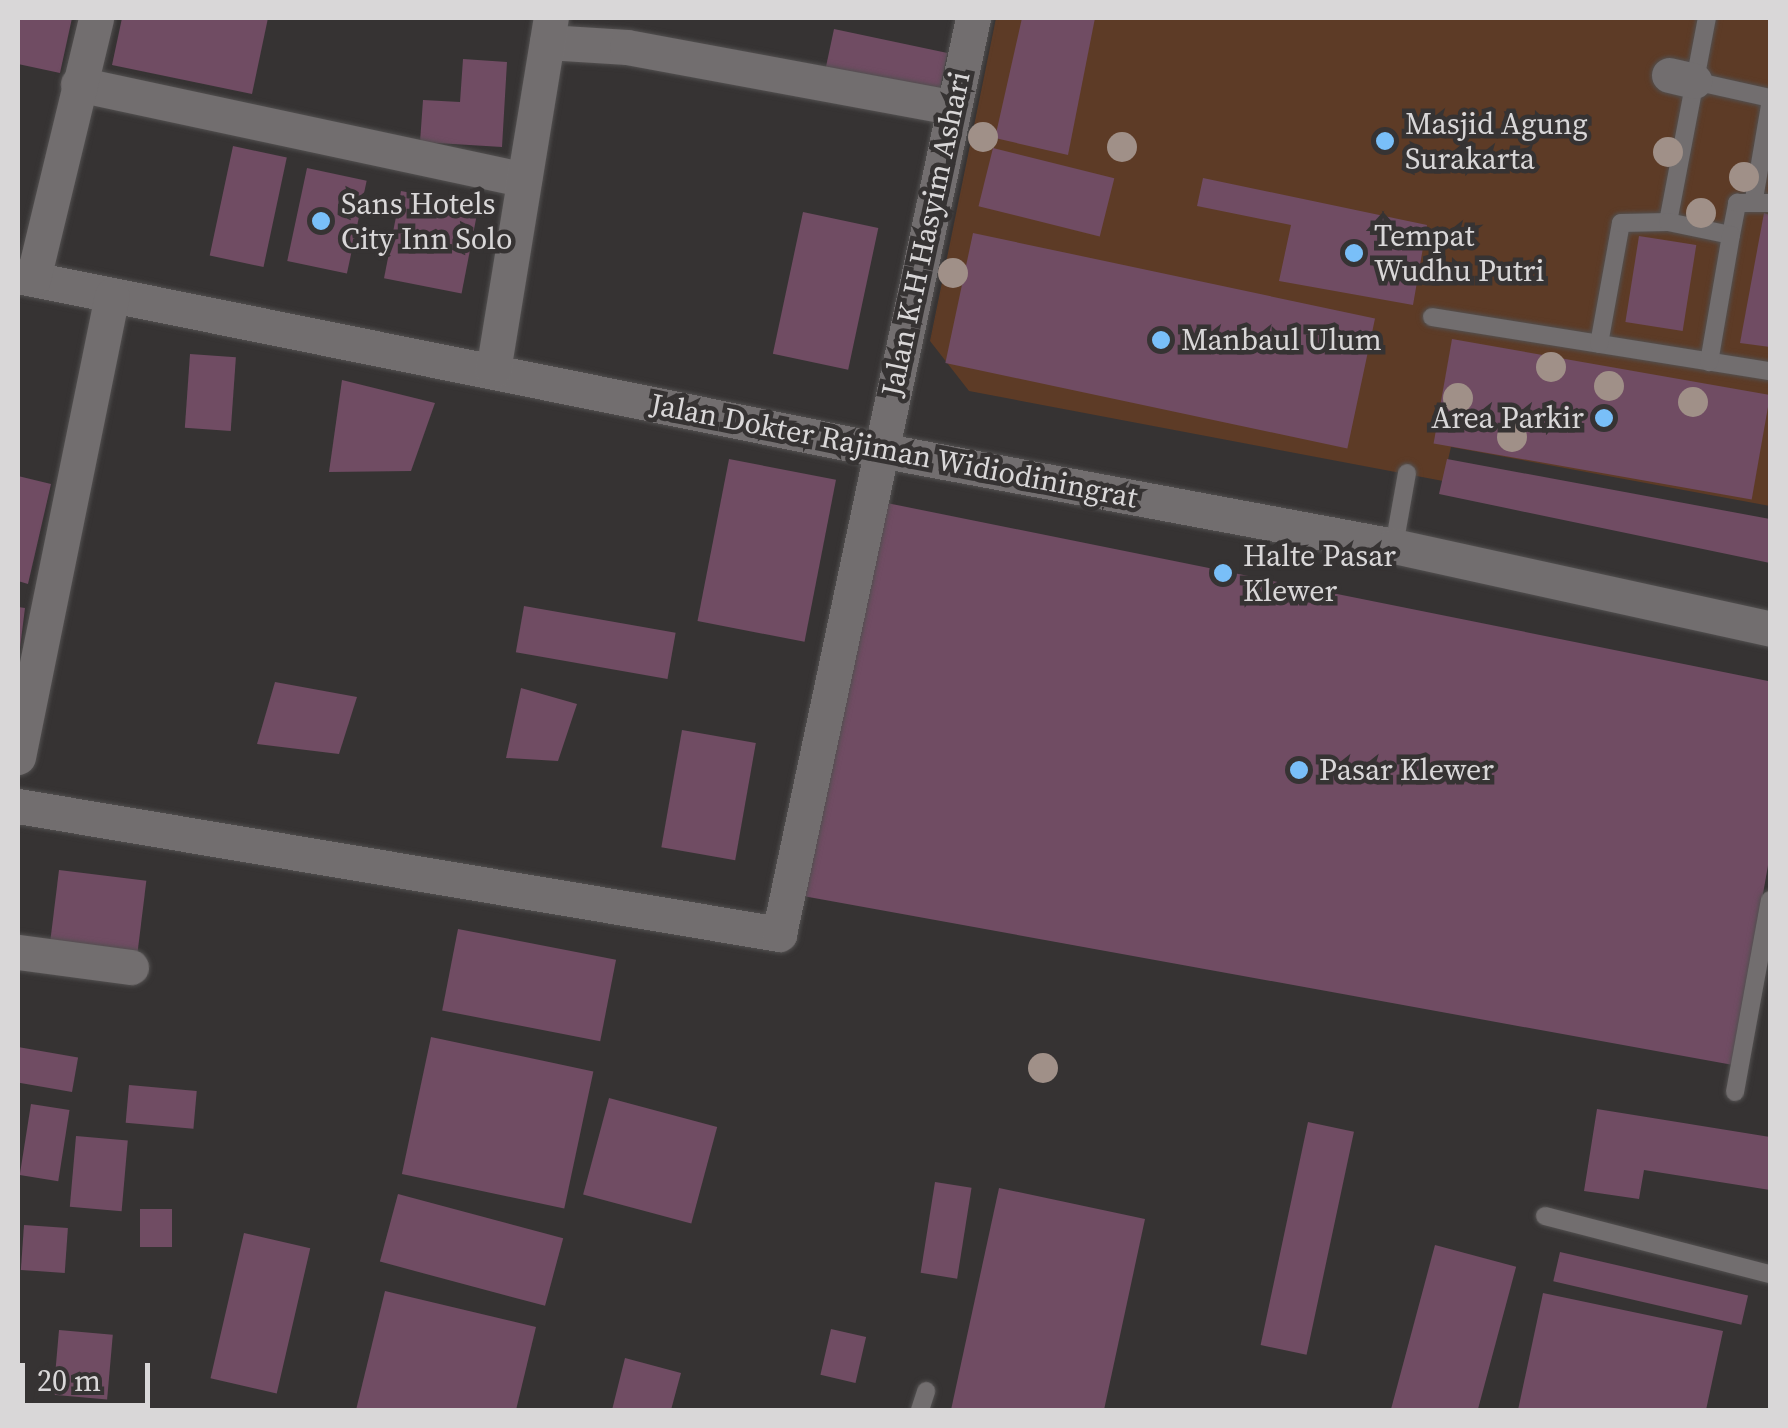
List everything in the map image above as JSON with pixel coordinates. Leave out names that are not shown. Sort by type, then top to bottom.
[{"type":"street","points":[[26,277],[96,18]]},
{"type":"street","name":"Jalan K.H Hasyim Ashari","points":[[18,806],[779,934],[973,18]]},
{"type":"street","points":[[493,371],[549,30],[952,107]]},
{"type":"street","points":[[78,84],[524,180]]},
{"type":"street","name":"Jalan Dokter Rajiman Widiodiningrat","points":[[26,277],[880,450],[1394,546],[1770,629]]},
{"type":"street","points":[[18,757],[112,295]]},
{"type":"street","points":[[18,952],[130,966]]},
{"type":"lane","points":[[1668,222],[1682,78],[1707,18]]},
{"type":"lane","points":[[1682,78],[1770,101],[1762,201],[1737,204],[1709,362]]},
{"type":"lane","points":[[1600,344],[1621,222],[1668,222],[1730,234]]},
{"type":"lane","points":[[1432,317],[1770,372]]},
{"type":"lane","points":[[1394,546],[1407,473]]},
{"type":"lane","points":[[1735,1092],[1770,900]]},
{"type":"lane","points":[[1544,1216],[1770,1274]]},
{"type":"lane","points":[[920,1410],[926,1391]]},
{"type":"shaded area","points":[[996,18],[1770,18],[1770,506],[1451,447],[1443,481],[969,391],[930,341]]},
{"type":"building","points":[[18,18],[72,18],[60,73],[18,64]]},
{"type":"building","points":[[122,18],[268,18],[252,94],[112,65]]},
{"type":"building","points":[[1022,18],[1095,18],[1068,155],[995,138]]},
{"type":"building","points":[[834,29],[947,53],[938,97],[825,73]]},
{"type":"building","points":[[463,59],[507,62],[502,147],[420,142],[423,100],[460,102]]},
{"type":"building","points":[[233,146],[287,157],[264,267],[210,256]]},
{"type":"building","points":[[993,148],[1114,178],[1100,236],[978,206]]},
{"type":"building","points":[[307,168],[367,181],[347,274],[287,261]]},
{"type":"building","name":"Tempat Wudhu Putri","points":[[1203,178],[1427,225],[1413,305],[1279,281],[1291,225],[1197,206]]},
{"type":"building","points":[[401,191],[479,206],[462,293],[384,278]]},
{"type":"building","points":[[803,212],[878,228],[848,370],[773,354]]},
{"type":"building","points":[[1764,213],[1770,215],[1770,347],[1740,343]]},
{"type":"building","name":"Manbaul Ulum","points":[[973,233],[1375,318],[1347,449],[945,363]]},
{"type":"building","points":[[1639,236],[1696,245],[1683,331],[1625,322]]},
{"type":"building","name":"Area Parkir","points":[[1452,339],[1770,395],[1752,499],[1434,443]]},
{"type":"building","points":[[190,354],[236,357],[231,431],[185,428]]},
{"type":"building","points":[[342,380],[435,403],[411,471],[329,472]]},
{"type":"building","points":[[729,459],[836,480],[805,642],[698,621]]},
{"type":"building","points":[[1447,459],[1770,519],[1770,563],[1439,494]]},
{"type":"building","points":[[18,476],[51,484],[28,584],[18,581]]},
{"type":"building","name":"Pasar Klewer","points":[[882,502],[1768,681],[1770,854],[1733,1065],[803,896]]},
{"type":"building","points":[[524,606],[676,633],[667,679],[516,652]]},
{"type":"building","points":[[18,607],[25,608],[20,648],[18,648]]},
{"type":"building","points":[[275,682],[357,697],[339,754],[257,744]]},
{"type":"building","points":[[521,688],[577,704],[558,761],[506,758]]},
{"type":"building","points":[[682,730],[756,743],[735,860],[661,847]]},
{"type":"building","points":[[59,870],[146,881],[138,952],[50,941]]},
{"type":"building","points":[[458,929],[616,960],[600,1041],[442,1010]]},
{"type":"building","points":[[431,1037],[593,1072],[564,1208],[402,1174]]},
{"type":"building","points":[[18,1047],[78,1058],[72,1092],[18,1083]]},
{"type":"building","points":[[129,1085],[197,1091],[193,1129],[126,1123]]},
{"type":"building","points":[[609,1098],[717,1127],[691,1224],[583,1195]]},
{"type":"building","points":[[31,1104],[70,1110],[58,1181],[20,1175]]},
{"type":"building","points":[[1597,1109],[1770,1137],[1770,1190],[1644,1170],[1639,1199],[1584,1191]]},
{"type":"building","points":[[1308,1122],[1354,1132],[1307,1355],[1261,1345]]},
{"type":"building","points":[[76,1136],[128,1141],[122,1211],[70,1207]]},
{"type":"building","points":[[935,1182],[972,1188],[957,1279],[921,1273]]},
{"type":"building","points":[[999,1188],[1145,1219],[1104,1410],[951,1410]]},
{"type":"building","points":[[398,1194],[563,1238],[545,1306],[380,1262]]},
{"type":"building","points":[[140,1209],[172,1209],[172,1247],[140,1247]]},
{"type":"building","points":[[24,1225],[68,1228],[65,1273],[21,1270]]},
{"type":"building","points":[[244,1233],[310,1248],[277,1393],[210,1378]]},
{"type":"building","points":[[1435,1245],[1516,1267],[1478,1410],[1391,1409]]},
{"type":"building","points":[[1560,1252],[1748,1295],[1741,1325],[1553,1281]]},
{"type":"building","points":[[385,1291],[536,1327],[516,1410],[356,1410]]},
{"type":"building","points":[[1543,1293],[1723,1331],[1706,1410],[1518,1410]]},
{"type":"building","points":[[831,1329],[866,1337],[856,1383],[820,1375]]},
{"type":"building","points":[[59,1330],[113,1335],[107,1399],[53,1395]]},
{"type":"building","points":[[625,1358],[681,1373],[671,1410],[612,1410]]},
{"type":"place","name":"Masjid Agung Surakarta","points":[[1385,141]]},
{"type":"place","name":"Sans Hotels City Inn Solo","points":[[321,221]]},
{"type":"place","name":"Tempat Wudhu Putri","points":[[1354,253]]},
{"type":"place","name":"Manbaul Ulum","points":[[1161,340]]},
{"type":"place","name":"Area Parkir","points":[[1604,418]]},
{"type":"place","name":"Halte Pasar Klewer","points":[[1223,573]]},
{"type":"place","name":"Pasar Klewer","points":[[1299,770]]}]
